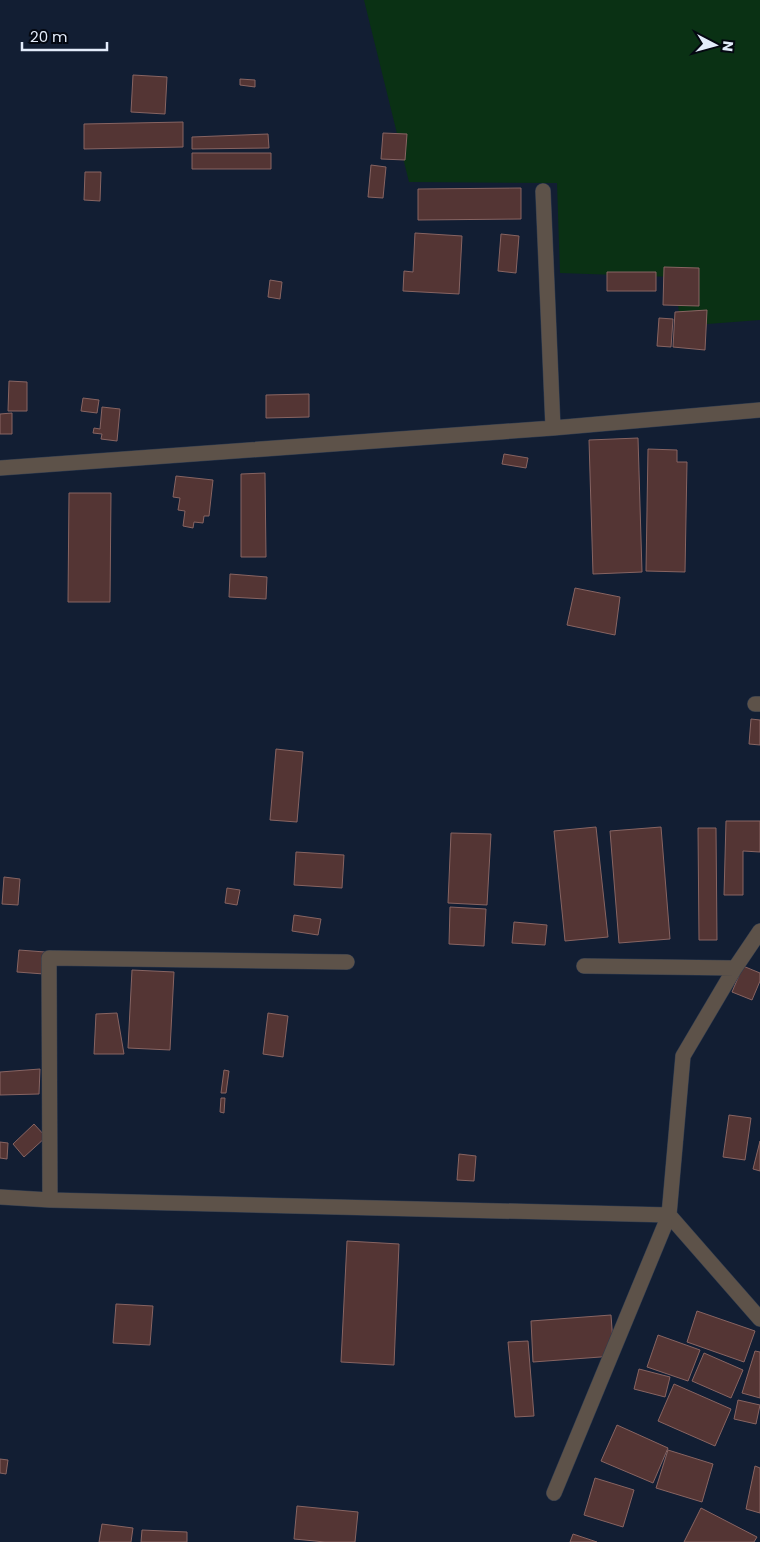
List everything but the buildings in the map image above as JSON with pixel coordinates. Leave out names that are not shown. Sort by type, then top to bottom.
[{"type":"street","points":[[543,191],[553,428]]},
{"type":"street","points":[[0,468],[553,428],[760,410]]},
{"type":"street","points":[[554,1493],[670,1215],[683,1056],[735,968],[760,931]]},
{"type":"street","points":[[50,1200],[49,958],[347,962]]},
{"type":"street","points":[[584,966],[735,968]]},
{"type":"street","points":[[0,1197],[50,1200],[670,1215],[760,1319]]},
{"type":"green space","points":[[364,0],[760,0],[760,320],[681,326],[674,277],[560,273],[557,183],[409,182]]}]
